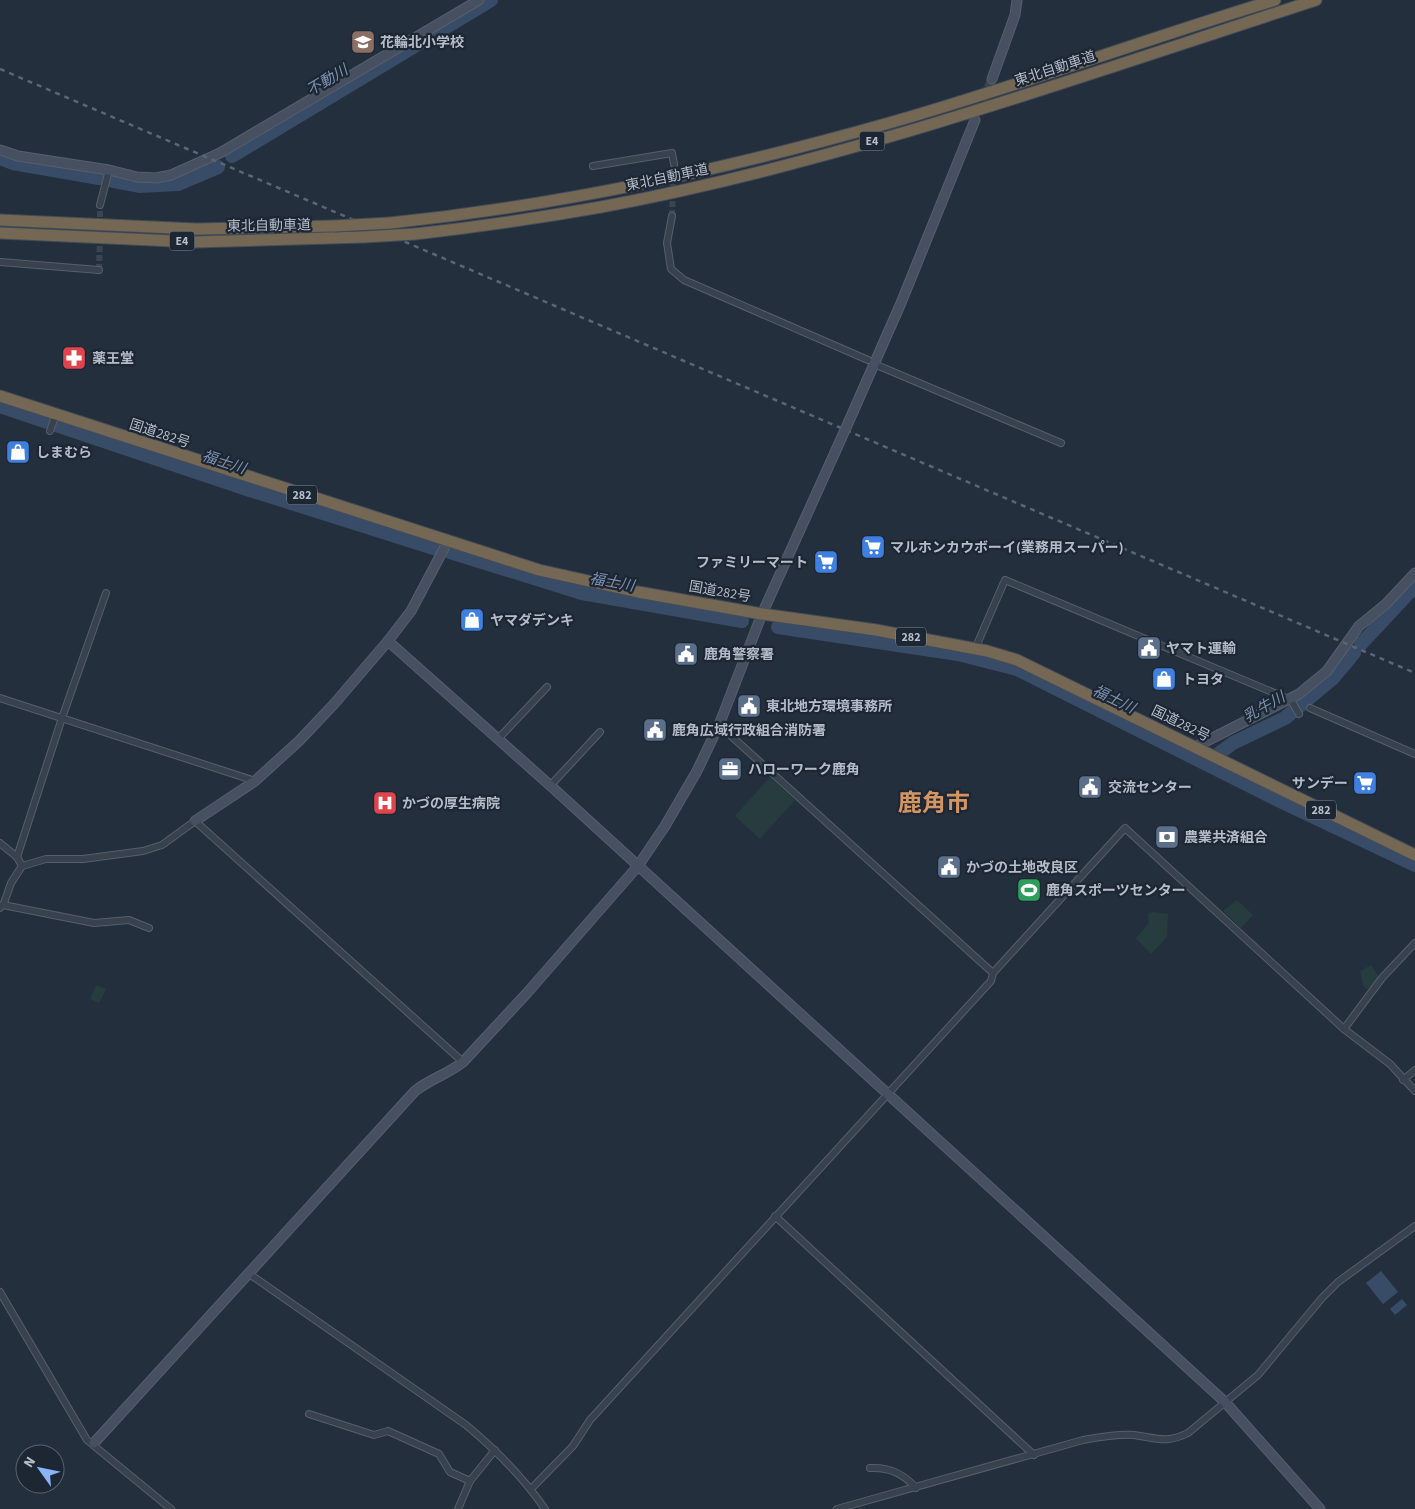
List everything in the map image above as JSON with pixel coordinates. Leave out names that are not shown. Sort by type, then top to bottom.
[{"type":"highway","name":"東北自動車道","points":[[0,220],[196,229],[334,226],[390,223],[477,214],[600,194],[799,148],[992,92],[1275,0]]},
{"type":"highway","name":"東北自動車道","points":[[0,233],[195,242],[364,238],[479,226],[602,206],[802,160],[994,104],[1316,0]]},
{"type":"highway","name":"国道282号","points":[[0,396],[539,570],[595,584],[762,614],[876,630],[975,649],[1016,660],[1041,670],[1415,855]]},
{"type":"street","points":[[0,150],[18,156],[109,170],[137,177],[156,178],[189,168],[220,153],[354,76],[479,0]]},
{"type":"street","points":[[992,79],[1015,15],[1017,0]]},
{"type":"street","points":[[94,1444],[415,1091],[463,1062],[527,993],[638,866],[665,826],[697,771],[719,725],[762,614],[849,422],[975,120]]},
{"type":"street","points":[[593,166],[672,153],[674,164]]},
{"type":"street","points":[[100,205],[109,170]]},
{"type":"street","points":[[672,216],[667,243],[671,269],[684,280],[868,360]]},
{"type":"street","points":[[0,262],[99,270]]},
{"type":"street","points":[[879,366],[1061,443]]},
{"type":"street","points":[[50,431],[56,414]]},
{"type":"street","points":[[149,928],[129,920],[94,923],[1,906],[11,883],[22,866],[46,859],[83,859],[143,851],[162,845],[255,781],[334,704],[388,641],[411,610],[448,541]]},
{"type":"street","points":[[1199,749],[1291,702],[1326,671],[1359,626],[1386,604],[1415,572]]},
{"type":"street","points":[[975,649],[1005,580],[1291,702],[1299,714]]},
{"type":"street","points":[[17,857],[62,718],[106,593]]},
{"type":"street","points":[[388,641],[888,1093],[1225,1402],[1320,1509]]},
{"type":"street","points":[[498,739],[547,687]]},
{"type":"street","points":[[0,698],[255,781]]},
{"type":"street","points":[[1310,708],[1415,754]]},
{"type":"street","points":[[719,725],[994,973]]},
{"type":"street","points":[[550,786],[600,732]]},
{"type":"street","points":[[195,821],[463,1062]]},
{"type":"street","points":[[531,1489],[573,1446],[590,1420],[991,981],[994,973],[1125,828],[1344,1029],[1390,1064],[1415,1091]]},
{"type":"street","points":[[0,843],[17,857],[22,866]]},
{"type":"street","points":[[1344,1029],[1382,978],[1415,943]]},
{"type":"street","points":[[1403,1080],[1415,1070]]},
{"type":"street","points":[[776,1216],[1034,1455]]},
{"type":"street","points":[[837,1509],[1083,1440],[1110,1435],[1134,1435],[1162,1441],[1188,1432],[1271,1361],[1322,1298],[1338,1282],[1415,1226]]},
{"type":"street","points":[[248,1273],[466,1425],[495,1450],[531,1489],[546,1509]]},
{"type":"street","points":[[0,1292],[87,1440],[170,1509]]},
{"type":"street","points":[[309,1414],[374,1435],[388,1432],[439,1454],[450,1472],[470,1481]]},
{"type":"street","points":[[458,1509],[470,1481],[495,1450]]},
{"type":"street","points":[[870,1468],[891,1469],[906,1478],[916,1488]]},
{"type":"green space","points":[[770,777],[795,800],[760,839],[735,816]]},
{"type":"green space","points":[[1237,900],[1253,915],[1241,928],[1223,911]]},
{"type":"green space","points":[[1148,913],[1168,914],[1167,937],[1151,954],[1136,938],[1149,923]]},
{"type":"green space","points":[[1371,965],[1380,978],[1367,990],[1363,985],[1360,971]]},
{"type":"green space","points":[[96,985],[106,989],[99,1003],[90,999]]},
{"type":"water","points":[[1381,1271],[1398,1292],[1383,1304],[1366,1283]]},
{"type":"water","points":[[1402,1299],[1407,1305],[1395,1315],[1390,1309]]},
{"type":"waterway","name":"不動川","points":[[232,156],[491,0]]},
{"type":"waterway","name":"不動川","points":[[0,158],[13,163],[99,178]]},
{"type":"waterway","name":"不動川","points":[[113,181],[139,186],[178,184],[218,167]]},
{"type":"waterway","name":"福士川","points":[[0,406],[250,490],[437,549]]},
{"type":"waterway","name":"福士川","points":[[450,552],[582,593],[742,621]]},
{"type":"waterway","name":"乳牛川","points":[[1361,644],[1415,586]]},
{"type":"waterway","name":"福士川","points":[[778,627],[958,654],[1017,669],[1280,801],[1415,865]]},
{"type":"waterway","name":"乳牛川","points":[[1206,763],[1233,743],[1285,718],[1333,678],[1354,653]]},
{"type":"tunnel","points":[[978,113],[992,79]]},
{"type":"tunnel","points":[[672,216],[674,164]]},
{"type":"tunnel","points":[[100,205],[100,226]]},
{"type":"tunnel","points":[[99,270],[100,236]]},
{"type":"railway","points":[[0,69],[1415,673]]},
{"type":"place","name":"花輪北小学校","points":[[363,42]]},
{"type":"place","name":"薬王堂","points":[[74,358]]},
{"type":"place","name":"しまむら","points":[[18,452]]},
{"type":"place","name":"マルホンカウボーイ(業務用スーパー)","points":[[873,547]]},
{"type":"place","name":"ファミリーマート","points":[[826,562]]},
{"type":"place","name":"ヤマダデンキ","points":[[472,620]]},
{"type":"place","name":"ヤマト運輸","points":[[1149,648]]},
{"type":"place","name":"鹿角警察署","points":[[686,654]]},
{"type":"place","name":"トヨタ","points":[[1164,679]]},
{"type":"place","name":"東北地方環境事務所","points":[[749,706]]},
{"type":"place","name":"鹿角広域行政組合消防署","points":[[655,730]]},
{"type":"place","name":"ハローワーク鹿角","points":[[730,769]]},
{"type":"place","name":"サンデー","points":[[1365,783]]},
{"type":"place","name":"交流センター","points":[[1090,787]]},
{"type":"place","name":"かづの厚生病院","points":[[385,803]]},
{"type":"place","name":"農業共済組合","points":[[1167,837]]},
{"type":"place","name":"かづの土地改良区","points":[[949,867]]},
{"type":"place","name":"鹿角スポーツセンター","points":[[1029,890]]},
{"type":"district","name":"鹿角市","points":[[934,803]]}]
